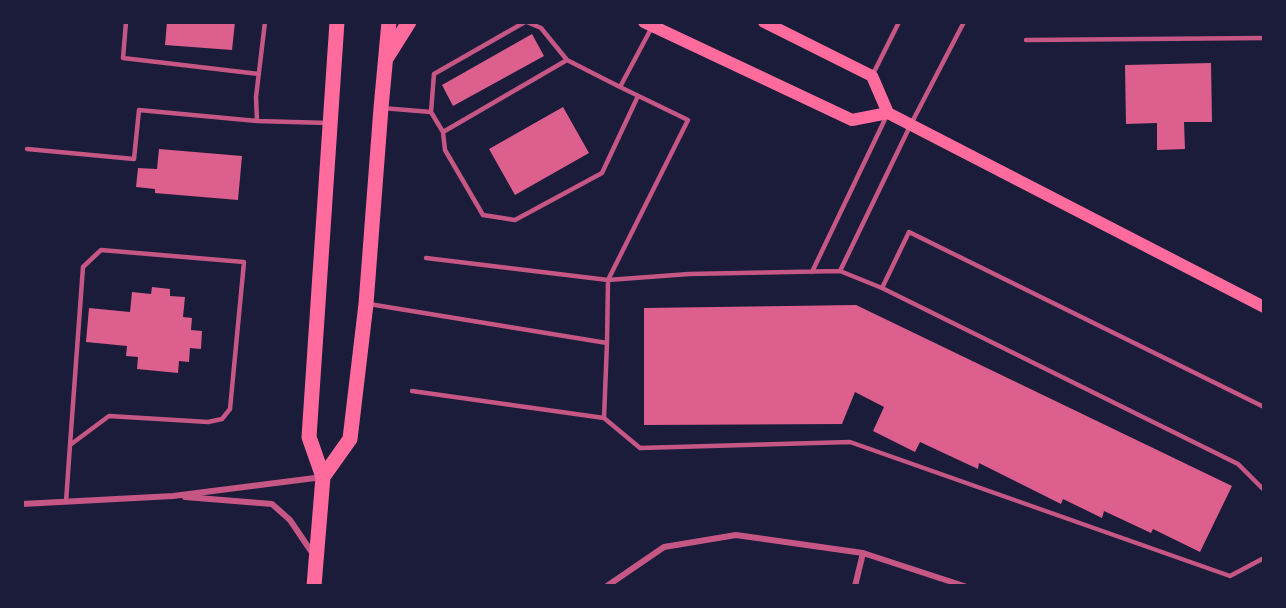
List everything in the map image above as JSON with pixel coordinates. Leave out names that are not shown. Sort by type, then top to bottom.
[{"type":"main road","points":[[314,585],[323,477],[309,438],[337,22]]},
{"type":"main road","points":[[323,477],[350,439],[366,304],[389,22]]},
{"type":"main road","points":[[385,60],[409,22]]},
{"type":"main road","points":[[764,22],[872,76],[888,113]]},
{"type":"main road","points":[[648,25],[852,120],[888,113],[1263,307]]},
{"type":"street","points":[[22,504],[173,496],[323,477]]},
{"type":"street","points":[[173,496],[272,504],[290,520],[316,557]]},
{"type":"street","points":[[607,585],[664,547],[736,535],[863,553],[964,585]]},
{"type":"street","points":[[855,585],[863,553]]},
{"type":"lane","points":[[126,22],[123,58],[258,74]]},
{"type":"lane","points":[[257,121],[256,97],[265,22]]},
{"type":"lane","points":[[604,418],[608,280],[688,120],[567,60],[541,28],[526,22],[434,74],[431,112],[443,132],[445,150],[483,215],[515,220],[602,173],[638,96]]},
{"type":"lane","points":[[872,76],[898,24],[892,22]]},
{"type":"lane","points":[[840,271],[910,124],[964,22]]},
{"type":"lane","points":[[620,87],[648,25]]},
{"type":"lane","points":[[1026,40],[1263,38]]},
{"type":"lane","points":[[443,132],[567,60]]},
{"type":"lane","points":[[381,108],[431,112]]},
{"type":"lane","points":[[27,148],[134,159],[139,110],[257,121],[330,123]]},
{"type":"lane","points":[[812,272],[888,113]]},
{"type":"lane","points":[[882,288],[909,232],[1263,407]]},
{"type":"lane","points":[[66,502],[70,445],[83,267],[101,250],[244,262],[230,409],[222,419],[208,422],[109,416],[70,445]]},
{"type":"lane","points":[[426,258],[608,280],[689,274],[840,271],[882,288],[1238,464],[1263,490]]},
{"type":"lane","points":[[366,304],[607,343]]},
{"type":"lane","points":[[411,391],[604,418],[640,448],[850,442],[1230,576],[1263,558]]},
{"type":"building","points":[[167,22],[235,22],[232,50],[165,45]]},
{"type":"building","points":[[532,34],[544,56],[453,106],[442,85]]},
{"type":"building","points":[[1211,63],[1212,122],[1184,122],[1185,149],[1157,150],[1157,123],[1126,124],[1125,65]]},
{"type":"building","points":[[563,107],[589,153],[515,195],[489,149]]},
{"type":"building","points":[[159,149],[242,156],[238,200],[155,193],[155,189],[136,187],[138,168],[157,169]]},
{"type":"building","points":[[152,287],[170,289],[170,296],[185,297],[183,317],[192,318],[191,330],[202,331],[201,349],[190,348],[189,362],[179,361],[178,373],[137,369],[138,357],[126,356],[127,346],[86,342],[89,308],[130,312],[132,292],[151,294]]},
{"type":"building","points":[[856,305],[1232,486],[1200,552],[1153,529],[1151,533],[1104,511],[1102,518],[1063,499],[1061,504],[979,463],[978,469],[920,442],[915,452],[873,431],[884,407],[855,392],[842,424],[644,425],[644,308]]}]
